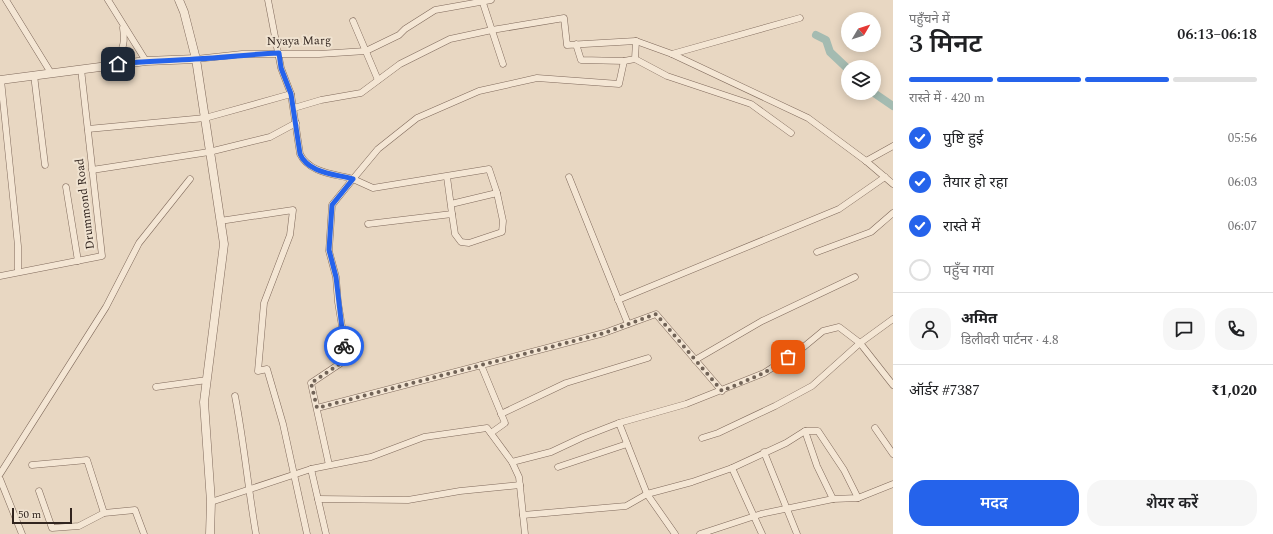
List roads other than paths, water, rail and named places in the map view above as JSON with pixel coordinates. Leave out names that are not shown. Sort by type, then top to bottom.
[{"type":"street","points":[[6,0],[51,73]]},
{"type":"street","points":[[108,0],[146,61]]},
{"type":"street","points":[[179,0],[184,12],[196,59],[224,244],[204,402],[211,502],[210,534]]},
{"type":"street","points":[[268,0],[281,68],[291,94],[300,154],[303,162],[311,168],[353,179],[373,188],[490,169],[503,222],[502,232],[469,243],[461,242],[455,234],[447,177]]},
{"type":"street","name":"Nyaya Marg","points":[[0,80],[146,61],[196,59],[242,54],[319,54],[366,51],[399,36],[405,29],[435,10],[491,0]]},
{"type":"street","points":[[482,1],[503,64]]},
{"type":"street","points":[[294,108],[321,100],[361,93],[400,64],[450,39],[492,30],[564,18],[567,45],[636,41],[672,54],[808,118],[866,161],[893,184]]},
{"type":"street","points":[[672,54],[800,18]]},
{"type":"street","points":[[353,21],[378,80]]},
{"type":"street","points":[[104,66],[113,61],[123,49],[125,41],[123,24]]},
{"type":"street","points":[[635,59],[636,41]]},
{"type":"street","points":[[576,44],[581,60],[624,61],[635,59],[667,76],[751,104],[791,133]]},
{"type":"street","points":[[329,465],[311,383],[344,361],[344,339],[338,302],[336,277],[329,250],[332,205],[378,149],[417,118],[479,91],[537,78],[619,84],[624,61]]},
{"type":"street","name":"Drummond Road","points":[[0,276],[102,256],[81,69]]},
{"type":"street","points":[[34,75],[45,165]]},
{"type":"street","points":[[0,80],[18,246],[18,272]]},
{"type":"street","points":[[88,129],[205,118],[291,94]]},
{"type":"street","points":[[92,170],[209,152],[270,137],[296,123]]},
{"type":"street","points":[[866,161],[893,146]]},
{"type":"street","points":[[569,177],[628,324]]},
{"type":"street","points":[[618,300],[839,209],[885,177]]},
{"type":"street","points":[[0,474],[106,307],[138,243],[190,179]]},
{"type":"street","points":[[66,187],[78,261]]},
{"type":"street","points":[[451,204],[497,193]]},
{"type":"street","points":[[220,221],[294,210],[290,235],[264,302],[258,371],[267,369],[283,424],[307,534]]},
{"type":"street","points":[[817,252],[871,232],[893,213]]},
{"type":"street","points":[[368,224],[452,214]]},
{"type":"street","points":[[695,360],[762,321],[855,277]]},
{"type":"street","points":[[317,408],[604,333],[656,314],[722,391]]},
{"type":"street","points":[[702,438],[718,433],[775,406],[812,386],[860,343],[893,319]]},
{"type":"street","points":[[512,462],[551,452],[583,437],[619,423],[686,404],[722,391],[764,373],[800,350],[823,331],[839,327],[860,343],[893,385]]},
{"type":"street","points":[[501,414],[566,383],[648,358]]},
{"type":"street","points":[[481,365],[505,423],[491,433]]},
{"type":"street","points":[[156,387],[207,380]]},
{"type":"street","points":[[235,396],[256,534]]},
{"type":"street","points":[[619,423],[647,494],[676,534]]},
{"type":"street","points":[[211,502],[248,488],[311,469],[371,457],[424,437],[482,427],[487,428],[491,433],[512,462],[519,477],[525,534]]},
{"type":"street","points":[[875,428],[893,454]]},
{"type":"street","points":[[805,431],[816,466],[832,500]]},
{"type":"street","points":[[523,515],[626,506],[647,494],[692,482],[732,468],[786,443],[805,431],[818,431],[844,470],[858,498]]},
{"type":"street","points":[[558,467],[627,444]]},
{"type":"street","points":[[764,452],[797,534]]},
{"type":"street","points":[[32,465],[87,460],[104,513]]},
{"type":"street","points":[[732,468],[762,534]]},
{"type":"street","points":[[311,469],[326,534]]},
{"type":"street","points":[[0,479],[22,534]]},
{"type":"street","points":[[700,534],[717,531],[754,516],[832,500],[858,498],[893,484]]},
{"type":"street","points":[[318,499],[408,500],[460,491],[520,485]]},
{"type":"street","points":[[39,491],[52,528],[79,526],[104,513],[135,510],[144,534]]},
{"type":"waterway","points":[[816,35],[826,40],[830,52],[841,62]]},
{"type":"waterway","points":[[881,98],[893,106]]}]
